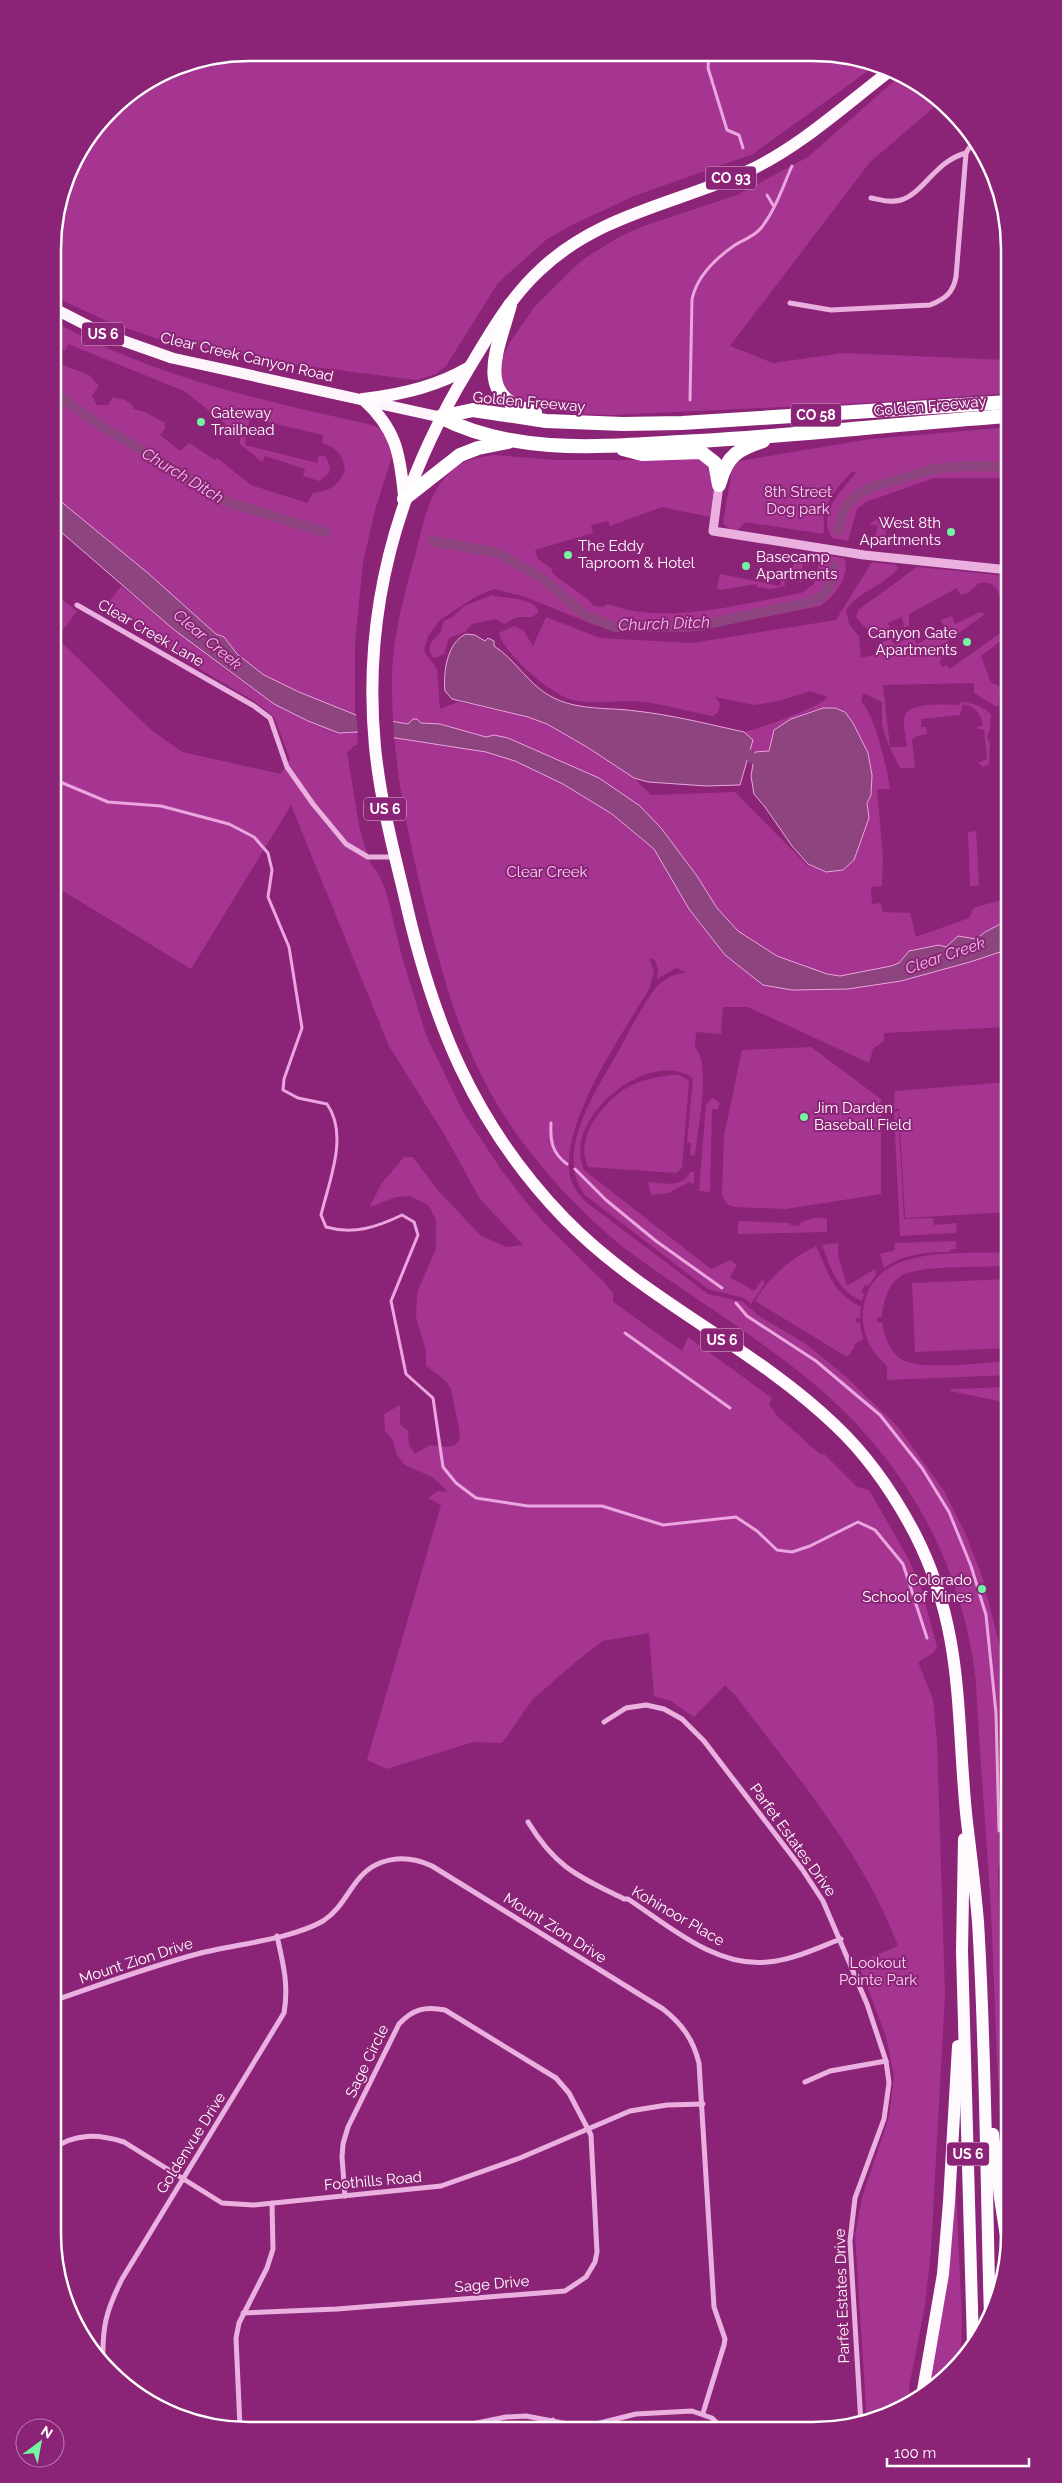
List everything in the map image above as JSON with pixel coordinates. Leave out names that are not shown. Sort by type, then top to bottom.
[{"type":"highway","name":"CO 93","points":[[440,417],[510,305],[542,268],[585,237],[632,213],[754,169],[819,125],[883,75]]},
{"type":"highway","points":[[510,305],[494,364],[496,383],[503,399],[520,409],[587,423]]},
{"type":"highway","points":[[363,399],[400,394],[446,381],[470,367]]},
{"type":"highway","points":[[363,399],[383,419],[395,440],[402,472],[404,499]]},
{"type":"highway","name":"Golden Freeway","points":[[440,417],[473,410],[526,419],[587,423],[682,423],[1001,403]]},
{"type":"highway","name":"Golden Freeway","points":[[440,417],[464,429],[513,440],[560,445],[608,446],[784,435],[1001,417]]},
{"type":"highway","name":"US 6","points":[[440,417],[404,499],[382,588],[373,681],[377,761],[395,857],[423,972],[444,1036],[476,1101],[526,1175],[566,1220],[611,1262],[819,1410],[866,1458],[897,1502],[928,1562],[951,1636],[958,1683],[966,1812],[978,1923],[989,2298]]},
{"type":"highway","points":[[719,485],[724,467],[733,455],[758,442],[784,435]]},
{"type":"highway","points":[[404,499],[460,455],[478,448],[513,440]]},
{"type":"highway","points":[[608,446],[642,454],[701,452],[710,457],[715,464],[719,485]]},
{"type":"highway","name":"US 6","points":[[966,1812],[962,1871],[963,1964],[973,2333]]},
{"type":"highway","points":[[924,2385],[939,2303],[946,2246],[963,1964]]},
{"type":"highway","points":[[982,2022],[1001,2205]]},
{"type":"main road","name":"Clear Creek Canyon Road","points":[[61,312],[104,334],[165,356],[440,417]]},
{"type":"street","points":[[790,303],[830,310],[930,305],[945,299],[954,287],[956,276],[966,153],[970,146]]},
{"type":"street","points":[[871,198],[889,202],[900,201],[909,197],[942,164],[955,156],[966,153]]},
{"type":"street","points":[[719,485],[713,531],[864,555],[1001,569]]},
{"type":"street","name":"Clear Creek Lane","points":[[77,605],[254,706],[270,718],[287,767],[313,804],[346,844],[368,857],[395,857]]},
{"type":"street","name":"Parfet Estates Drive","points":[[604,1722],[626,1708],[646,1705],[664,1709],[682,1719],[704,1741],[802,1869],[823,1901],[868,2004],[886,2061],[889,2083],[884,2119],[855,2198],[850,2241],[860,2415]]},
{"type":"street","name":"Kohinoor Place","points":[[528,1822],[540,1840],[569,1871],[624,1899],[628,1899],[700,1946],[728,1959],[767,1963],[786,1959],[840,1939]]},
{"type":"street","name":"Mount Zion Drive","points":[[61,1998],[173,1961],[307,1928],[322,1921],[342,1904],[364,1873],[376,1864],[403,1858],[422,1862],[663,2009],[680,2023],[696,2051],[702,2104],[714,2307],[724,2339],[703,2413]]},
{"type":"street","name":"Goldenvue Drive","points":[[103,2352],[103,2329],[110,2302],[284,2013],[288,1995],[287,1980],[277,1936]]},
{"type":"street","name":"Sage Circle","points":[[345,2196],[342,2157],[348,2126],[399,2024],[409,2013],[419,2009],[432,2007],[444,2010],[541,2066],[569,2092],[586,2128]]},
{"type":"street","points":[[805,2082],[830,2071],[886,2061]]},
{"type":"street","name":"Foothills Road","points":[[61,2143],[77,2137],[95,2135],[109,2137],[124,2142],[184,2178],[222,2204],[253,2205],[428,2188],[458,2181],[520,2158],[630,2110],[702,2104]]},
{"type":"street","name":"Sage Drive","points":[[243,2313],[337,2309],[565,2291],[578,2284],[592,2268],[596,2252],[591,2135],[586,2128]]},
{"type":"street","points":[[240,2421],[236,2338],[243,2313],[267,2268],[273,2249],[272,2203]]},
{"type":"street","points":[[603,2422],[650,2412],[692,2411],[703,2413],[718,2422]]},
{"type":"street","points":[[484,2422],[516,2416],[564,2422]]},
{"type":"green space","points":[[249,61],[813,61],[850,65],[869,70],[753,154],[634,196],[547,239],[498,283],[446,366],[436,374],[416,380],[283,363],[158,339],[109,322],[61,300],[63,225],[71,189],[86,155],[116,116],[155,86],[189,71],[212,65]]},
{"type":"green space","points":[[895,80],[907,86],[935,106],[870,162],[730,346],[773,363],[843,353],[1001,360],[1001,394],[885,402],[613,415],[575,414],[526,406],[503,392],[499,365],[509,344],[535,306],[582,260],[619,237],[644,226],[737,195],[808,157]]},
{"type":"green space","points":[[61,325],[90,340],[168,372],[208,385],[372,425],[383,430],[393,448],[375,510],[363,563],[355,642],[355,715],[316,700],[264,675],[237,654],[224,637],[216,634],[149,574],[61,502],[61,364],[89,375],[99,386],[92,395],[97,405],[108,405],[113,397],[125,400],[133,406],[133,409],[145,412],[165,423],[165,428],[160,435],[180,451],[189,443],[215,460],[217,458],[251,485],[307,503],[313,493],[333,487],[340,480],[345,470],[343,460],[338,452],[322,443],[323,435],[250,418],[248,426],[240,425],[229,433],[222,430],[226,424],[184,391],[68,344],[65,351],[61,349]]},
{"type":"green space","name":"8th Street Dog park","points":[[1001,428],[1001,478],[934,478],[866,502],[857,509],[848,541],[832,538],[827,519],[833,502],[856,472],[852,472],[831,497],[824,515],[823,534],[745,522],[737,531],[728,528],[723,523],[732,469],[740,461],[871,439]]},
{"type":"green space","points":[[246,436],[245,445],[317,463],[319,455],[326,457],[330,467],[329,473],[319,481],[303,476],[305,469],[265,456],[262,462],[240,444],[240,438]]},
{"type":"green space","points":[[493,455],[557,460],[631,460],[688,455],[709,461],[715,478],[710,517],[662,507],[610,526],[608,521],[591,525],[593,533],[535,550],[538,559],[551,568],[553,574],[590,601],[593,606],[603,607],[607,604],[655,613],[704,611],[728,607],[801,593],[814,584],[821,555],[844,558],[846,564],[845,571],[840,585],[820,606],[689,632],[623,630],[597,626],[523,596],[494,589],[475,597],[440,620],[428,636],[424,651],[437,669],[440,709],[458,702],[528,717],[547,724],[587,747],[634,778],[651,795],[735,792],[807,865],[826,872],[869,818],[867,803],[871,794],[872,775],[868,753],[853,723],[823,708],[813,710],[791,719],[772,738],[769,751],[755,752],[750,750],[753,740],[744,732],[802,712],[828,697],[810,691],[779,701],[754,705],[715,697],[720,704],[719,711],[713,716],[643,702],[573,700],[553,691],[530,673],[510,652],[499,633],[514,626],[524,631],[533,646],[546,617],[600,638],[692,643],[836,620],[872,562],[896,565],[898,568],[886,579],[851,603],[846,610],[849,624],[859,636],[861,658],[881,653],[882,642],[891,639],[895,645],[912,636],[917,644],[945,629],[941,620],[952,616],[955,624],[980,612],[985,614],[935,650],[942,659],[939,662],[943,667],[946,665],[950,669],[999,634],[1001,638],[1001,641],[981,656],[991,683],[998,685],[1000,688],[999,705],[997,707],[974,693],[974,683],[883,685],[890,747],[907,747],[904,719],[906,713],[911,709],[927,705],[959,705],[961,702],[977,705],[991,714],[990,730],[987,737],[990,743],[989,764],[983,767],[978,763],[987,759],[984,730],[975,728],[983,725],[977,711],[971,707],[963,704],[960,715],[921,719],[921,727],[926,727],[927,734],[917,736],[912,740],[915,768],[900,768],[886,739],[882,725],[882,702],[863,693],[861,702],[871,717],[875,729],[890,789],[877,789],[883,858],[882,886],[871,887],[872,904],[881,903],[883,912],[910,913],[916,937],[969,918],[973,908],[1001,900],[1001,1027],[884,1033],[884,1041],[873,1049],[869,1063],[748,1007],[723,1007],[721,1034],[696,1032],[695,1047],[700,1056],[703,1083],[695,1156],[690,1155],[691,1143],[687,1142],[693,1078],[674,1071],[653,1072],[632,1080],[613,1094],[596,1111],[585,1130],[580,1150],[584,1170],[711,1269],[730,1260],[737,1265],[730,1277],[754,1291],[762,1280],[765,1283],[751,1304],[744,1298],[708,1289],[585,1195],[576,1178],[574,1160],[576,1142],[581,1122],[589,1103],[641,1010],[657,986],[671,976],[686,972],[676,968],[657,979],[658,969],[655,960],[649,958],[654,972],[649,989],[609,1055],[582,1109],[573,1135],[569,1159],[572,1183],[586,1202],[708,1294],[743,1302],[759,1316],[806,1344],[845,1376],[898,1427],[944,1491],[965,1533],[982,1576],[1001,1651],[1001,1861],[998,1869],[1001,1971],[1001,2126],[990,1902],[976,1681],[969,1640],[959,1600],[945,1561],[928,1525],[908,1490],[884,1456],[858,1425],[828,1396],[752,1337],[620,1245],[598,1226],[557,1184],[521,1139],[489,1090],[467,1045],[447,986],[418,878],[406,822],[394,737],[392,680],[396,633],[429,506],[434,494],[449,473],[459,465]]},
{"type":"green space","points":[[877,519],[881,526],[888,523],[884,539],[913,543],[913,546],[865,544],[867,535],[875,537],[878,526],[869,524]]},
{"type":"green space","points":[[795,558],[810,560],[809,565],[803,564],[801,575],[808,576],[800,583],[798,576],[784,579],[785,586],[772,589],[757,587],[756,584],[720,590],[717,588],[720,574],[780,586],[783,574],[791,575]]},
{"type":"green space","points":[[917,567],[1001,575],[1001,607],[1000,597],[994,586],[979,583],[968,593],[961,595],[957,588],[909,614],[909,626],[904,627],[902,617],[888,623],[891,631],[880,633],[871,631],[856,617],[858,610]]},
{"type":"green space","name":"Lookout Pointe Park","points":[[121,586],[229,672],[274,704],[308,721],[339,733],[357,732],[358,745],[355,745],[347,752],[360,831],[371,865],[377,871],[386,891],[402,957],[426,1035],[463,1112],[502,1171],[530,1207],[604,1282],[613,1293],[613,1302],[682,1351],[688,1337],[772,1398],[769,1404],[777,1416],[821,1455],[823,1453],[857,1487],[869,1490],[908,1558],[921,1587],[937,1647],[933,1653],[918,1662],[933,1699],[937,1741],[945,1994],[931,2251],[925,2306],[909,2387],[909,2395],[885,2407],[866,2414],[855,2235],[862,2198],[889,2117],[894,2076],[886,2036],[858,1963],[898,1946],[866,1878],[847,1846],[804,1785],[736,1696],[725,1685],[694,1717],[671,1701],[654,1696],[649,1633],[603,1641],[533,1699],[502,1743],[473,1742],[387,1769],[367,1760],[441,1505],[428,1498],[438,1491],[445,1492],[446,1490],[432,1477],[405,1465],[397,1455],[392,1439],[385,1431],[384,1414],[400,1405],[400,1424],[408,1431],[409,1445],[415,1454],[430,1445],[442,1447],[456,1444],[459,1441],[460,1435],[450,1387],[442,1378],[426,1366],[426,1351],[416,1317],[417,1293],[436,1248],[436,1219],[428,1205],[410,1196],[396,1197],[370,1207],[382,1183],[404,1157],[413,1157],[436,1188],[480,1235],[506,1247],[523,1245],[480,1199],[444,1134],[389,1046],[291,805],[191,969],[61,890],[61,642],[151,730],[182,752],[281,774],[290,759],[274,717],[254,701],[174,654],[108,603]]},
{"type":"green space","points":[[492,595],[528,602],[538,609],[538,613],[532,617],[517,617],[504,624],[496,619],[472,624],[465,632],[449,638],[444,654],[434,658],[430,652],[430,646],[440,632],[444,621],[453,617],[464,606]]},
{"type":"green space","points":[[61,599],[77,611],[61,633]]},
{"type":"green space","points":[[976,831],[979,886],[970,886],[968,832]]},
{"type":"green space","name":"Jim Darden Baseball Field","points":[[811,1047],[881,1099],[881,1194],[786,1209],[733,1207],[727,1204],[722,1196],[724,1136],[742,1050]]},
{"type":"green space","points":[[680,1075],[689,1081],[682,1168],[676,1173],[588,1167],[585,1143],[588,1131],[612,1099],[632,1085],[642,1081]]},
{"type":"green space","points":[[1001,1083],[1001,1212],[905,1218],[899,1109],[894,1109],[895,1091]]},
{"type":"green space","points":[[712,1098],[720,1103],[718,1109],[712,1109],[710,1192],[699,1191],[706,1105]]},
{"type":"green space","points":[[898,1111],[904,1219],[933,1218],[934,1225],[957,1223],[956,1233],[900,1236],[894,1112]]},
{"type":"green space","points":[[690,1172],[694,1172],[694,1184],[689,1182],[668,1193],[651,1195],[648,1182],[677,1183],[687,1177]]},
{"type":"green space","points":[[815,1218],[827,1218],[827,1232],[738,1234],[738,1221],[790,1223],[790,1225],[800,1226],[801,1222]]},
{"type":"green space","points":[[956,1241],[956,1249],[951,1249],[950,1252],[907,1257],[884,1268],[880,1254],[895,1250],[895,1243]]},
{"type":"green space","points":[[838,1243],[838,1255],[847,1286],[875,1269],[876,1275],[868,1286],[865,1285],[861,1292],[864,1294],[862,1301],[854,1297],[841,1285],[828,1262],[822,1245]]},
{"type":"green space","points":[[816,1246],[828,1274],[837,1288],[843,1295],[861,1307],[860,1318],[856,1318],[856,1322],[860,1323],[863,1339],[854,1344],[855,1347],[847,1357],[755,1301],[767,1283],[781,1269]]},
{"type":"green space","points":[[1001,1252],[1001,1266],[937,1268],[910,1272],[901,1276],[896,1279],[890,1289],[885,1300],[882,1317],[877,1318],[877,1322],[882,1322],[887,1341],[898,1357],[907,1362],[935,1366],[1001,1362],[1001,1375],[887,1380],[887,1366],[876,1355],[865,1335],[863,1312],[869,1289],[881,1274],[899,1263],[920,1257]]},
{"type":"green space","points":[[1001,1279],[1001,1348],[915,1352],[912,1283]]},
{"type":"green space","points":[[1001,1387],[1001,1401],[950,1391],[951,1389]]},
{"type":"green space","points":[[955,2165],[962,2324],[961,2350],[946,2367],[927,2383]]},
{"type":"water","name":"Clear Creek","points":[[61,502],[149,574],[216,634],[224,637],[237,654],[264,675],[299,692],[356,715],[408,724],[413,719],[417,719],[421,723],[440,724],[486,737],[494,735],[508,738],[599,778],[640,806],[661,828],[697,876],[717,908],[738,931],[777,956],[827,974],[840,976],[891,966],[899,963],[909,951],[939,945],[946,947],[958,936],[976,939],[1001,924],[1001,952],[901,981],[848,989],[792,990],[763,985],[725,955],[689,909],[654,849],[612,814],[563,784],[515,761],[486,752],[357,732],[339,733],[308,721],[274,704],[173,629],[61,532]]},
{"type":"water","points":[[466,634],[475,635],[485,641],[488,638],[494,641],[494,646],[502,651],[535,685],[560,701],[592,708],[663,715],[744,732],[753,740],[740,785],[706,786],[648,782],[634,778],[587,747],[547,724],[528,717],[452,699],[445,691],[446,667],[454,644]]},
{"type":"water","points":[[823,708],[835,708],[845,712],[853,723],[868,753],[872,775],[871,795],[867,803],[869,818],[854,860],[843,870],[826,872],[808,864],[792,846],[754,794],[751,776],[755,752],[769,751],[774,730],[791,719]]},
{"type":"pier","points":[[356,712],[393,719],[394,740],[358,734]]},
{"type":"waterway","points":[[709,61],[708,68],[727,130],[739,135],[743,148]]},
{"type":"waterway","points":[[690,400],[692,299],[698,283],[714,262],[728,250],[752,236],[761,228],[775,206],[792,166]]},
{"type":"waterway","points":[[767,195],[773,205]]},
{"type":"waterway","name":"Church Ditch","points":[[61,398],[100,425],[227,502],[325,532]]},
{"type":"waterway","name":"Church Ditch","points":[[838,530],[842,514],[847,505],[858,494],[872,487],[935,469],[967,466],[1001,467]]},
{"type":"waterway","name":"Church Ditch","points":[[432,541],[498,553],[543,579],[585,615],[615,627],[698,626],[810,602],[821,596],[828,588],[831,583],[834,566]]},
{"type":"waterway","points":[[748,754],[753,759]]},
{"type":"waterway","points":[[61,782],[108,802],[161,806],[229,824],[254,837],[268,853],[272,870],[268,897],[289,947],[302,1028],[284,1079],[283,1090],[298,1098],[327,1104],[333,1116],[337,1144],[321,1215],[326,1227],[356,1230],[384,1223],[402,1215],[414,1222],[418,1235],[391,1301],[406,1374],[433,1398],[443,1467],[456,1483],[476,1498],[528,1506],[602,1506],[663,1525],[736,1517],[757,1531],[777,1550],[792,1552],[810,1546],[858,1522],[875,1530],[903,1564],[927,1638]]},
{"type":"waterway","points":[[551,1123],[553,1146],[558,1155],[567,1164]]},
{"type":"waterway","points":[[575,1169],[606,1200],[656,1241],[722,1288]]},
{"type":"waterway","points":[[736,1303],[747,1316],[816,1361],[880,1415],[922,1468],[949,1512],[971,1566],[986,1615],[996,1713],[999,1831]]},
{"type":"waterway","points":[[625,1333],[730,1408]]},
{"type":"place","name":"Gateway Trailhead","points":[[201,422]]},
{"type":"place","name":"West 8th Apartments","points":[[951,532]]},
{"type":"place","name":"The Eddy Taproom & Hotel","points":[[568,555]]},
{"type":"place","name":"Basecamp Apartments","points":[[746,566]]},
{"type":"place","name":"Canyon Gate Apartments","points":[[967,642]]},
{"type":"place","name":"Jim Darden Baseball Field","points":[[804,1117]]},
{"type":"place","name":"Colorado School of Mines","points":[[982,1589]]}]
